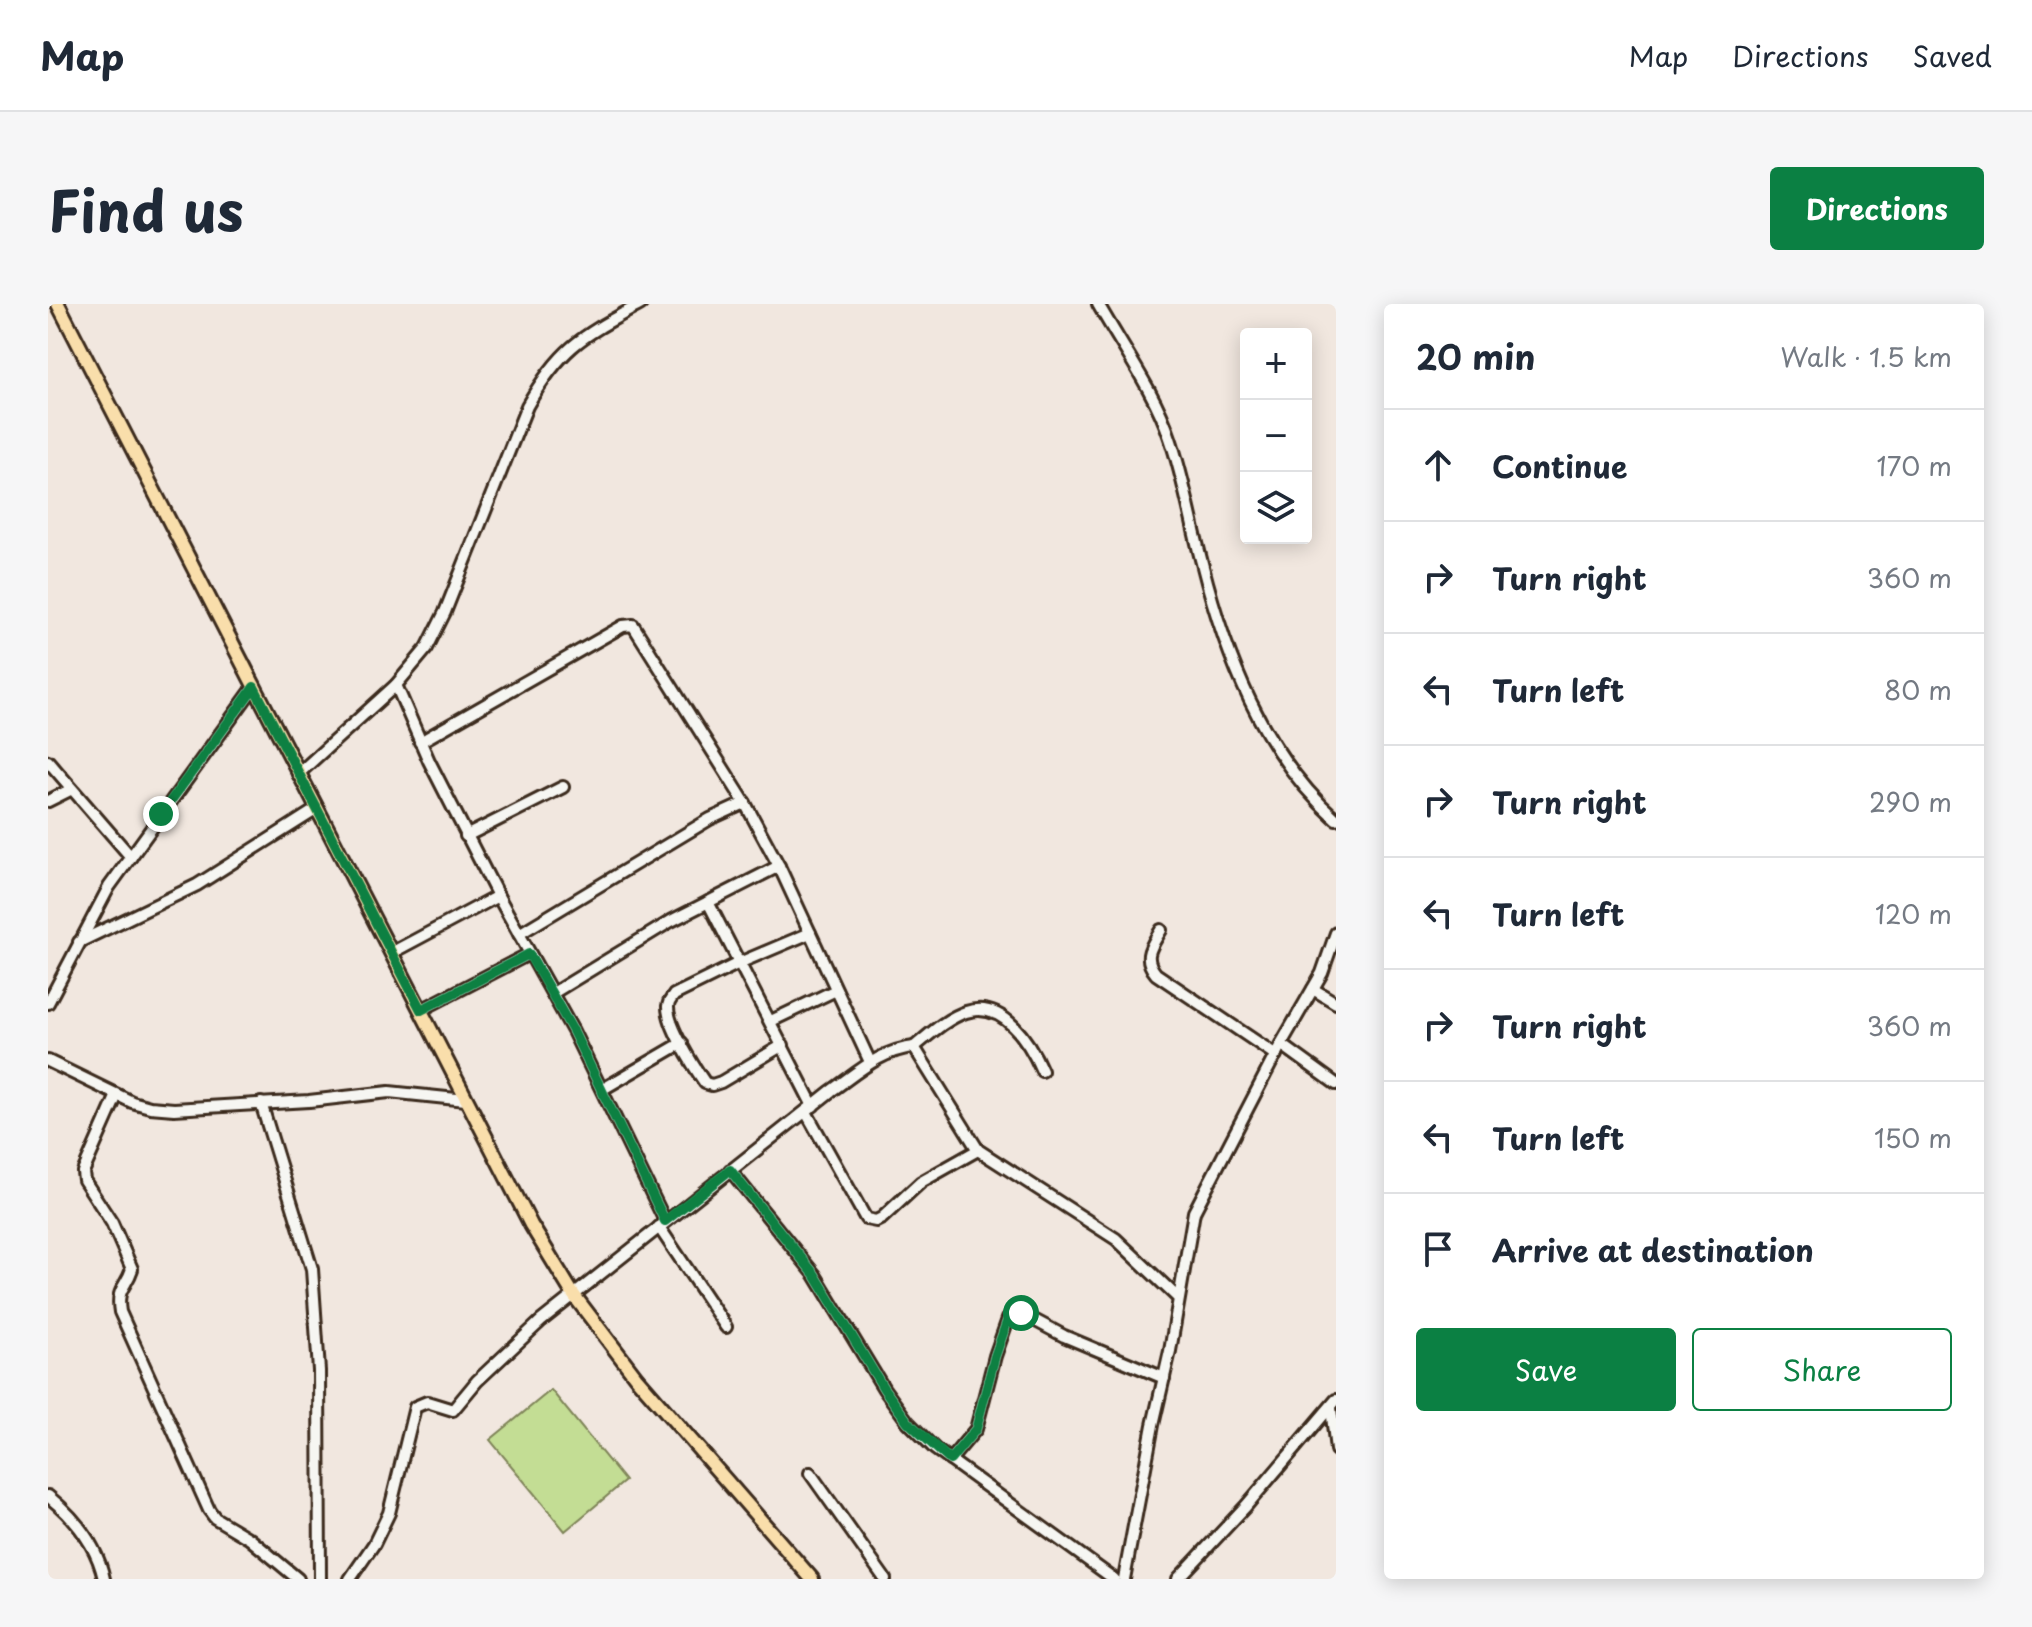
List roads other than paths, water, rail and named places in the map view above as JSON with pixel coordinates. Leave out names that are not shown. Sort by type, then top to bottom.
[{"type":"main road","points":[[58,304],[531,1225],[573,1294],[645,1388],[812,1579]]},
{"type":"street","points":[[298,774],[396,685],[427,648],[437,631],[527,406],[542,379],[573,343],[641,304]]},
{"type":"street","points":[[1098,304],[1165,423],[1203,567],[1230,651],[1262,726],[1291,771],[1336,819]]},
{"type":"street","points":[[420,742],[623,626],[633,625],[745,803],[779,866],[870,1062]]},
{"type":"street","points":[[396,685],[466,836],[603,1089],[662,1224],[726,1327]]},
{"type":"street","points":[[48,1003],[109,887],[254,687]]},
{"type":"street","points":[[48,761],[131,857]]},
{"type":"street","points":[[466,836],[563,787]]},
{"type":"street","points":[[48,801],[70,790]]},
{"type":"street","points":[[519,934],[710,819],[745,803]]},
{"type":"street","points":[[77,943],[197,885],[317,809]]},
{"type":"street","points":[[553,993],[642,938],[779,866]]},
{"type":"street","points":[[391,953],[498,896]]},
{"type":"street","points":[[708,902],[783,1045],[809,1109],[866,1219],[882,1218],[921,1182],[978,1150]]},
{"type":"street","points":[[1161,930],[1147,954],[1148,965],[1156,974],[1336,1084]]},
{"type":"street","points":[[783,1045],[712,1085],[705,1083],[682,1043],[668,1009],[669,1002],[674,995],[739,963],[810,933]]},
{"type":"street","points":[[1124,1579],[1194,1212],[1322,973],[1336,933]]},
{"type":"street","points":[[421,1010],[529,954]]},
{"type":"street","points":[[1313,989],[1336,1003]]},
{"type":"street","points":[[771,1021],[836,990]]},
{"type":"street","points":[[350,1579],[374,1544],[389,1513],[415,1407],[427,1402],[453,1410],[494,1364],[573,1294],[870,1062],[895,1049],[914,1047],[963,1012],[985,1011],[1005,1019],[1018,1029],[1034,1052],[1042,1071]]},
{"type":"street","points":[[603,1089],[682,1043]]},
{"type":"street","points":[[914,1047],[978,1150],[1116,1239],[1177,1297]]},
{"type":"street","points":[[48,1061],[117,1095],[150,1107],[174,1109],[389,1092],[466,1100]]},
{"type":"street","points":[[117,1095],[83,1172],[84,1180],[112,1223],[132,1269],[120,1289],[120,1312],[209,1510],[215,1518],[250,1539],[298,1579]]},
{"type":"street","points":[[261,1103],[314,1284],[319,1371],[320,1579]]},
{"type":"street","points":[[730,1170],[815,1275],[884,1389],[908,1422],[950,1460],[1114,1579]]},
{"type":"street","points":[[950,1460],[976,1429],[995,1356],[1008,1319],[1014,1314],[1021,1313],[1064,1336],[1164,1378]]},
{"type":"street","points":[[1333,1404],[1336,1450]]},
{"type":"street","points":[[1178,1579],[1246,1506],[1333,1404]]},
{"type":"street","points":[[810,1473],[885,1579]]},
{"type":"street","points":[[48,1496],[68,1512],[87,1537],[104,1579]]}]
